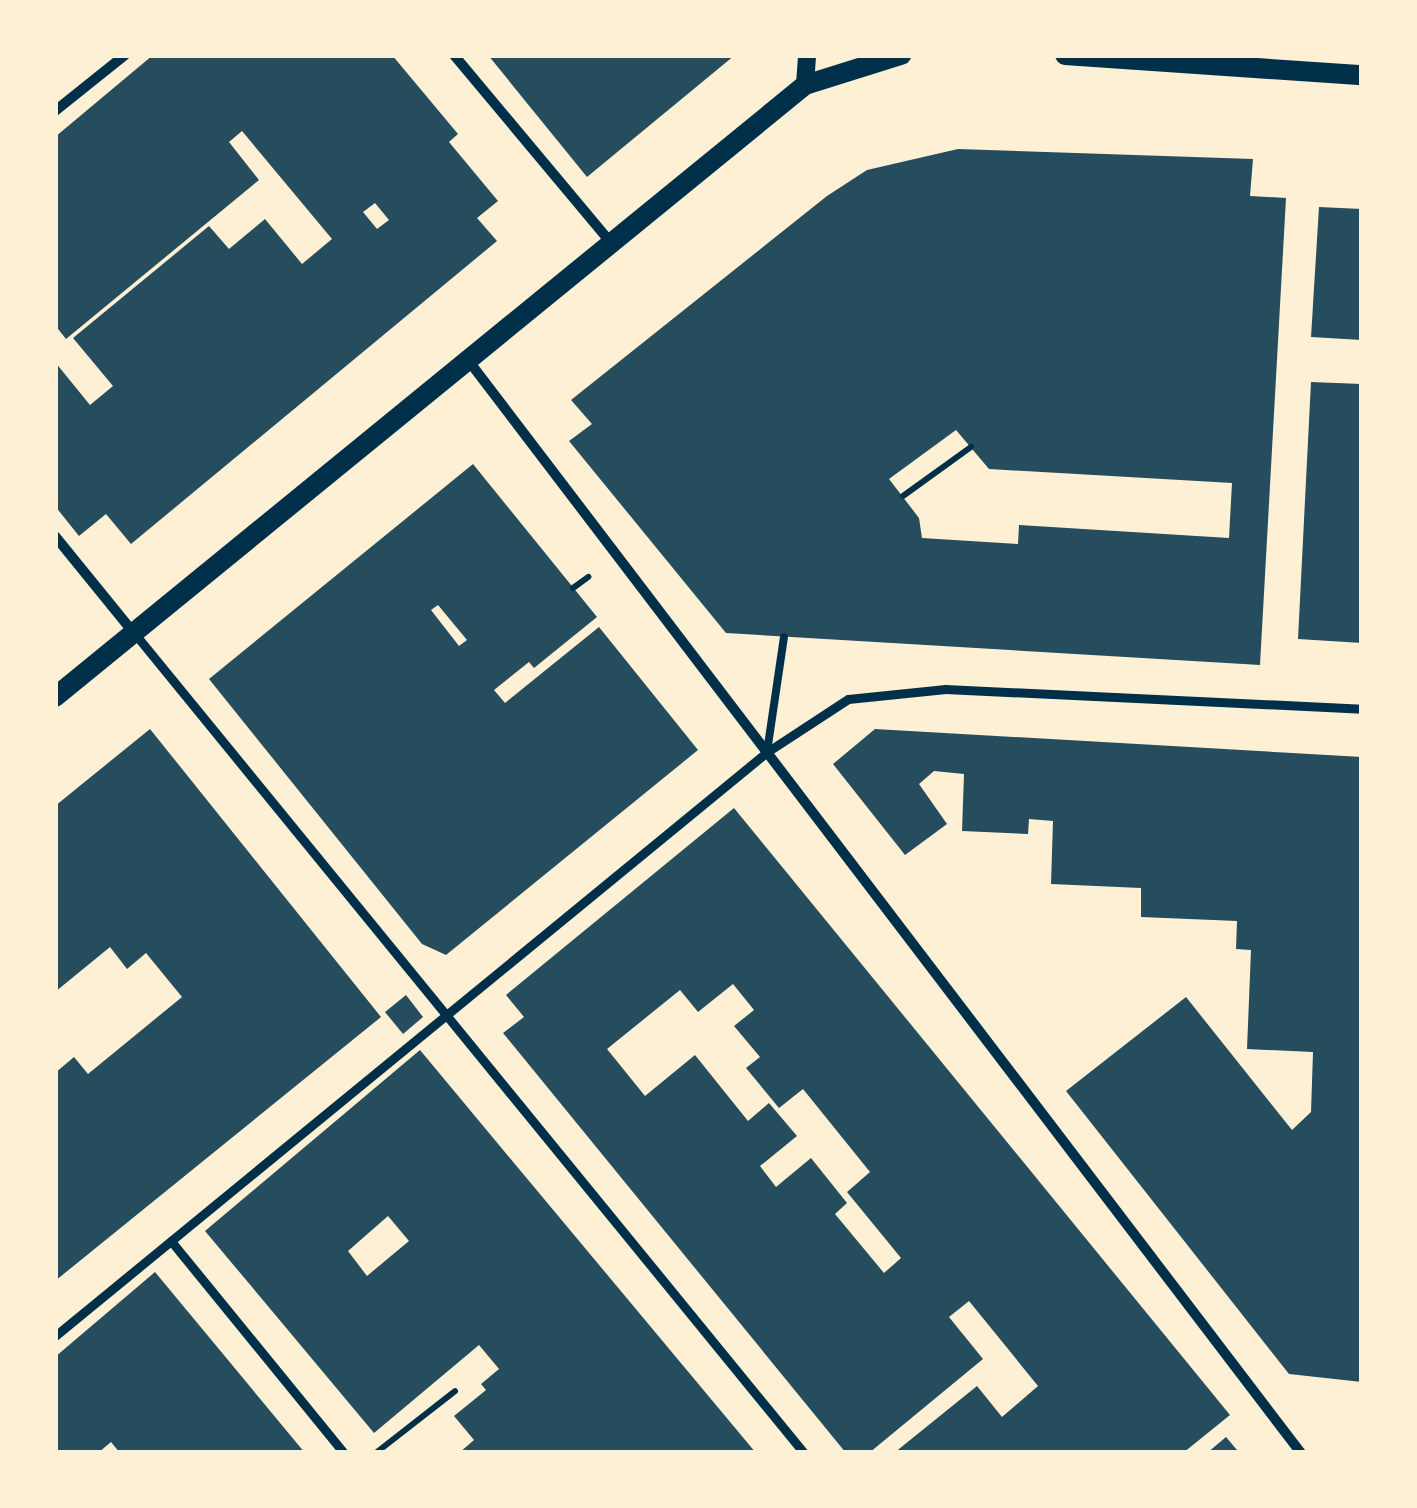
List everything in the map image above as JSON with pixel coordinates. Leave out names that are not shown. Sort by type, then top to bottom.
[{"type":"main road","points":[[55,696],[805,85],[869,60],[901,55]]},
{"type":"main road","points":[[1065,55],[1362,75]]},
{"type":"street","points":[[55,111],[125,55]]},
{"type":"street","points":[[454,55],[611,244]]},
{"type":"street","points":[[805,85],[807,55]]},
{"type":"street","points":[[468,360],[1300,1453]]},
{"type":"street","points":[[55,536],[804,1453]]},
{"type":"street","points":[[55,1336],[767,752],[848,699],[945,689],[1362,709]]},
{"type":"street","points":[[171,1241],[344,1453]]},
{"type":"lane","points":[[767,752],[784,636]]},
{"type":"path","points":[[904,496],[971,447]]},
{"type":"path","points":[[376,1453],[455,1391]]},
{"type":"building","points":[[153,55],[392,55],[458,134],[449,142],[498,201],[477,218],[497,241],[131,544],[106,514],[79,536],[55,506],[55,362],[90,405],[113,386],[73,338],[209,226],[229,249],[265,219],[302,264],[332,239],[242,131],[229,142],[259,180],[66,339],[55,325],[55,137]],"holes":[[[375,203],[389,220],[377,229],[363,212]]]},
{"type":"building","points":[[488,55],[735,55],[587,177]]},
{"type":"building","points":[[958,149],[1253,159],[1250,196],[1286,198],[1260,665],[726,633],[569,441],[592,424],[571,400],[827,196],[867,170]],"holes":[[[956,430],[989,469],[1232,483],[1229,538],[1019,525],[1018,544],[922,538],[919,518],[889,479]]]},
{"type":"building","points":[[1319,207],[1362,209],[1362,340],[1311,337]]},
{"type":"building","points":[[1311,382],[1362,384],[1362,643],[1298,639]]},
{"type":"building","points":[[473,464],[597,617],[534,668],[529,662],[494,690],[505,703],[599,627],[698,750],[446,955],[422,944],[209,679]],"holes":[[[438,605],[467,640],[459,646],[431,610]]]},
{"type":"building","points":[[150,729],[381,1017],[55,1281],[55,1073],[74,1057],[88,1074],[182,997],[146,953],[127,969],[110,947],[55,992],[55,806]]},
{"type":"building","points":[[875,729],[1362,757],[1362,1382],[1289,1374],[1066,1091],[1186,997],[1292,1130],[1311,1112],[1313,1052],[1247,1049],[1251,950],[1236,949],[1237,921],[1141,917],[1141,888],[1051,884],[1053,821],[1029,819],[1028,834],[962,831],[964,774],[934,771],[919,784],[947,824],[905,855],[833,764]]},
{"type":"building","points":[[734,808],[1230,1415],[1183,1453],[894,1453],[977,1386],[1002,1417],[1038,1386],[969,1301],[949,1317],[983,1359],[869,1453],[846,1453],[503,1033],[524,1017],[506,995]],"holes":[[[733,984],[754,1010],[734,1026],[760,1057],[746,1068],[779,1108],[803,1089],[870,1172],[847,1192],[901,1258],[884,1273],[835,1214],[847,1203],[811,1158],[776,1187],[760,1166],[797,1136],[769,1103],[748,1121],[695,1055],[645,1096],[607,1049],[680,990],[698,1012]]]},
{"type":"building","points":[[406,995],[423,1017],[403,1034],[385,1012]]},
{"type":"building","points":[[420,1050],[756,1453],[459,1453],[474,1440],[454,1416],[486,1390],[481,1384],[499,1369],[479,1345],[374,1433],[205,1231]],"holes":[[[388,1216],[409,1241],[367,1276],[348,1251]]]},
{"type":"building","points":[[155,1272],[305,1453],[120,1453],[111,1442],[98,1453],[55,1453],[55,1357]]},
{"type":"building","points":[[1226,1437],[1237,1450],[1207,1453]]}]
